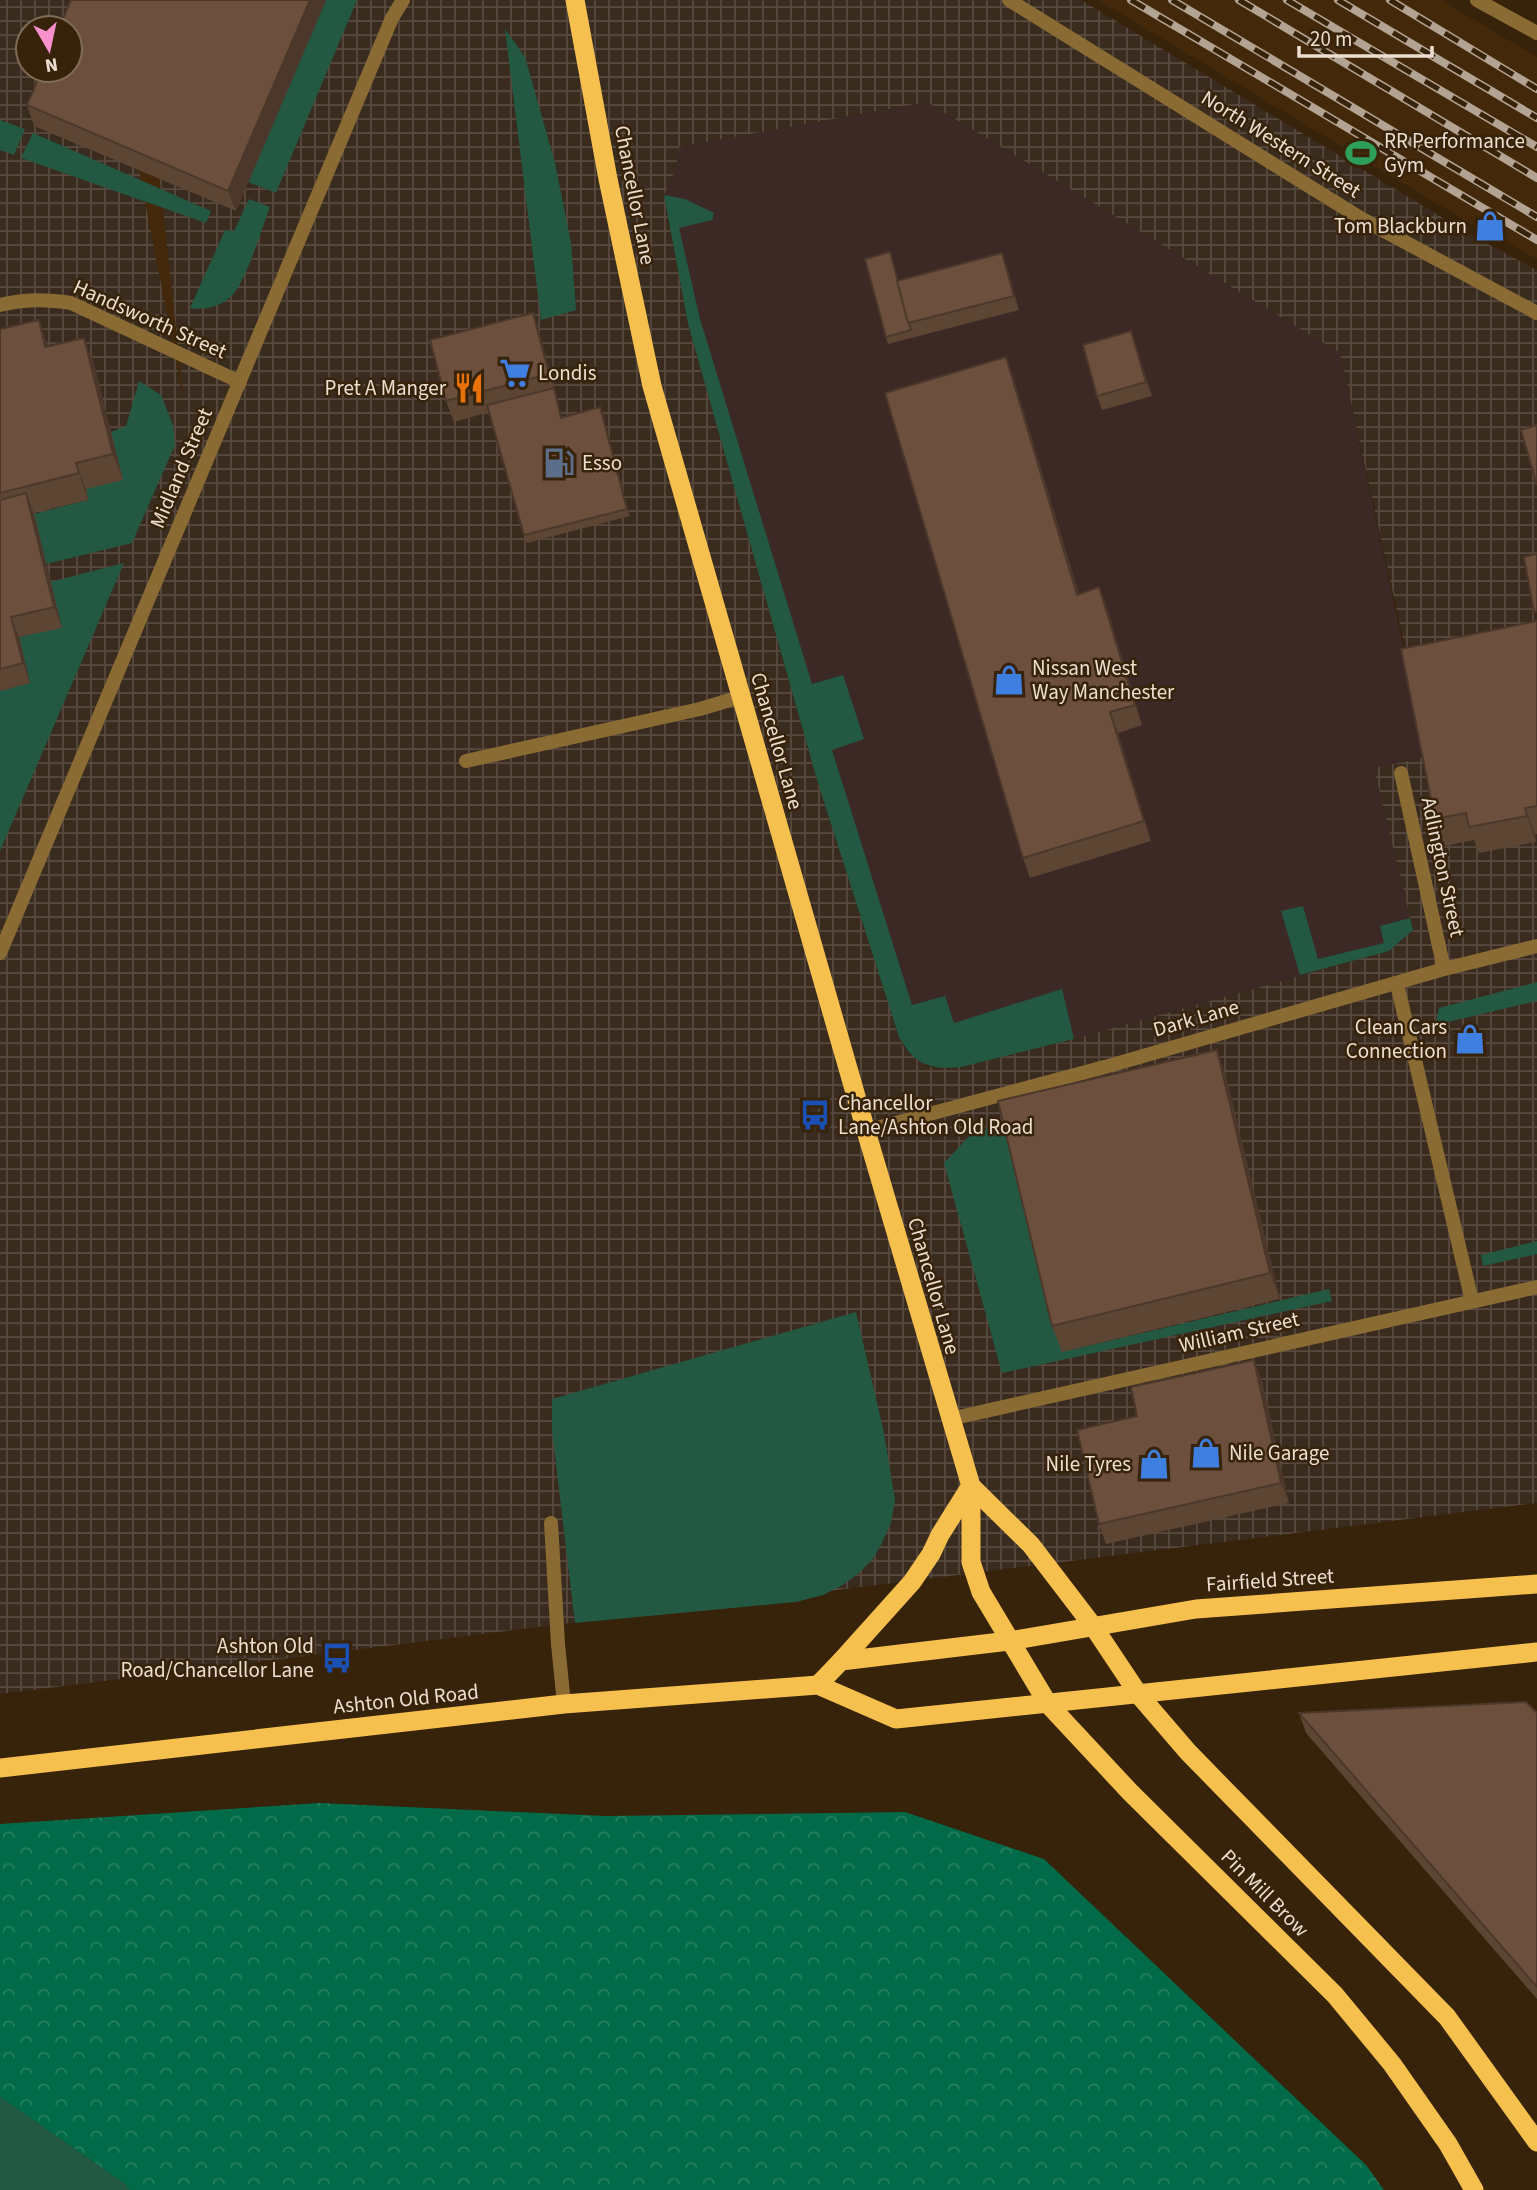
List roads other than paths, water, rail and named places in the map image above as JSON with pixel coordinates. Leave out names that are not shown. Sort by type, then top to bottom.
[{"type":"highway","name":"Chancellor Lane","points":[[575,0],[608,178],[652,386],[740,697],[971,1486],[971,1562],[981,1592],[1009,1641]]},
{"type":"highway","name":"Chancellor Lane","points":[[971,1486],[1031,1545],[1093,1626],[1139,1695]]},
{"type":"highway","points":[[818,1685],[912,1581],[971,1486]]},
{"type":"highway","name":"Fairfield Street","points":[[1009,1641],[1196,1608],[1537,1584]]},
{"type":"highway","points":[[841,1661],[1009,1641]]},
{"type":"highway","name":"Pin Mill Brow","points":[[1009,1641],[1048,1704],[1130,1792],[1335,1995],[1392,2064],[1448,2144],[1474,2190]]},
{"type":"highway","points":[[1048,1704],[1537,1653]]},
{"type":"highway","name":"Ashton Old Road","points":[[0,1768],[564,1704],[818,1685],[896,1719],[1048,1704]]},
{"type":"highway","points":[[1139,1695],[1194,1759],[1447,2017],[1537,2142]]},
{"type":"street","name":"Midland Street","points":[[0,953],[392,18],[403,0]]},
{"type":"street","name":"North Western Street","points":[[1010,0],[1362,219],[1537,313]]},
{"type":"street","points":[[1477,0],[1537,33]]},
{"type":"street","name":"Handsworth Street","points":[[0,305],[23,300],[48,299],[71,303],[240,382]]},
{"type":"street","points":[[466,761],[700,709],[740,697]]},
{"type":"street","name":"Adlington Street","points":[[1401,773],[1444,969]]},
{"type":"street","name":"Dark Lane","points":[[866,1131],[1112,1065],[1444,969],[1537,946]]},
{"type":"street","points":[[1396,984],[1472,1301]]},
{"type":"street","name":"William Street","points":[[950,1419],[1537,1287]]},
{"type":"street","points":[[551,1523],[564,1704]]},
{"type":"railway","points":[[1131,0],[1537,240]]},
{"type":"railway","points":[[1172,0],[1537,217]]},
{"type":"railway","points":[[1239,0],[1537,178]]},
{"type":"railway","points":[[1287,0],[1537,147]]},
{"type":"railway","points":[[1338,0],[1537,118]]},
{"type":"railway","points":[[1390,0],[1537,89]]},
{"type":"place","name":"RR Performance Gym","points":[[1361,153]]},
{"type":"place","name":"Tom Blackburn","points":[[1490,226]]},
{"type":"place","name":"Londis","points":[[515,373]]},
{"type":"place","name":"Pret A Manger","points":[[469,388]]},
{"type":"place","name":"Esso","points":[[559,463]]},
{"type":"place","name":"Nissan West Way Manchester","points":[[1009,680]]},
{"type":"place","name":"Clean Cars Connection","points":[[1470,1039]]},
{"type":"place","name":"Chancellor Lane/Ashton Old Road","points":[[815,1115]]},
{"type":"place","name":"Nile Garage","points":[[1206,1453]]},
{"type":"place","name":"Nile Tyres","points":[[1154,1464]]},
{"type":"place","name":"Ashton Old Road/Chancellor Lane","points":[[337,1658]]}]
